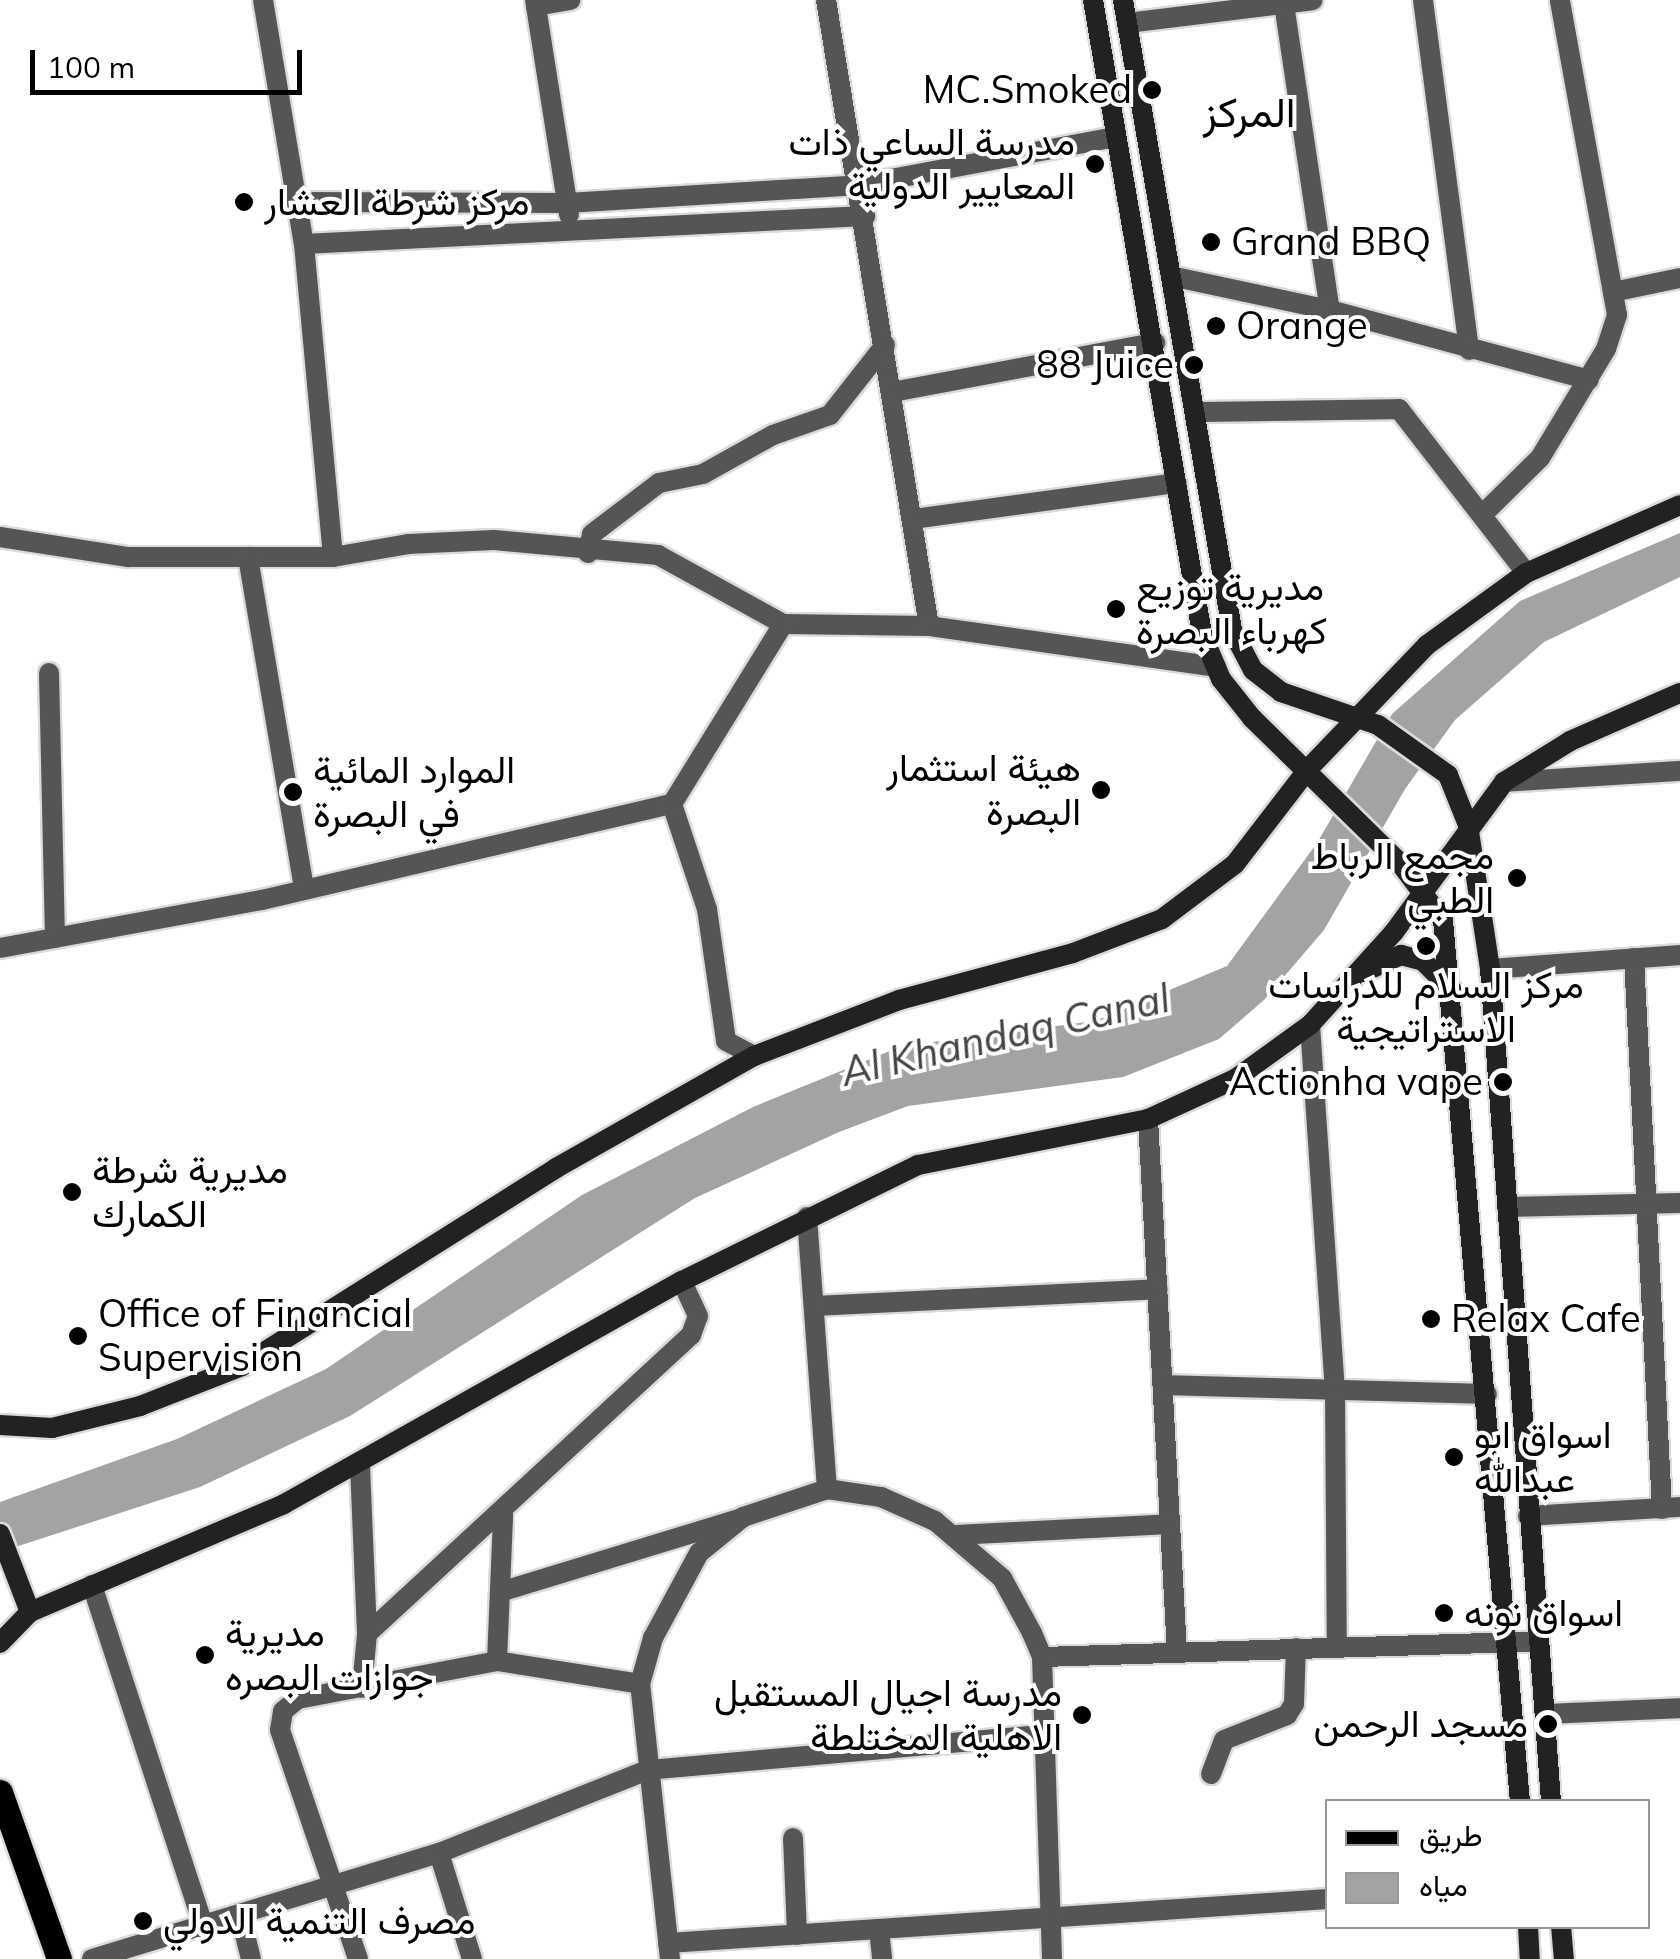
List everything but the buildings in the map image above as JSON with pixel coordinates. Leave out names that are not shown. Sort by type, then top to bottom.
[{"type":"main road","points":[[1094,0],[1202,634],[1216,667],[1252,718],[1309,768],[1424,888],[1443,920],[1454,991],[1520,1799]]},
{"type":"main road","points":[[1122,0],[1241,650],[1281,692],[1378,725],[1448,776],[1468,825],[1490,969],[1552,1799]]},
{"type":"main road","points":[[1116,137],[1146,132]]},
{"type":"main road","points":[[1168,428],[1197,418]]},
{"type":"main road","points":[[0,1425],[52,1428],[140,1406],[242,1366],[556,1168],[754,1056],[899,1000],[1073,953],[1162,919],[1235,864],[1309,768],[1427,645],[1526,573],[1680,506]]},
{"type":"main road","points":[[0,1643],[30,1612],[360,1466],[682,1281],[918,1165],[1148,1118],[1234,1079],[1310,1024],[1353,977],[1504,782],[1570,742],[1680,693]]},
{"type":"main road","points":[[1353,977],[1401,955],[1423,961],[1454,991]]},
{"type":"main road","points":[[0,1534],[30,1612]]},
{"type":"main road","points":[[0,1792],[59,1959]]},
{"type":"main road","points":[[1528,1929],[1530,1959]]},
{"type":"main road","points":[[1561,1929],[1564,1959]]},
{"type":"street","points":[[263,0],[304,244],[332,558]]},
{"type":"street","points":[[570,0],[536,3],[571,231]]},
{"type":"street","points":[[826,0],[865,216],[929,626]]},
{"type":"street","points":[[1127,23],[1313,0]]},
{"type":"street","points":[[1423,0],[1469,350]]},
{"type":"street","points":[[1482,515],[1540,458],[1614,333],[1613,292],[1560,0]]},
{"type":"street","points":[[1284,4],[1330,310]]},
{"type":"street","points":[[298,202],[567,203],[859,185],[1116,137]]},
{"type":"street","points":[[304,244],[865,216]]},
{"type":"street","points":[[1171,276],[1330,310],[1589,380]]},
{"type":"street","points":[[1613,292],[1680,278]]},
{"type":"street","points":[[892,392],[1155,343]]},
{"type":"street","points":[[588,552],[592,534],[660,483],[703,474],[773,435],[830,415],[885,345]]},
{"type":"street","points":[[1197,418],[1392,407],[1406,414],[1526,573]]},
{"type":"street","points":[[913,519],[1177,484]]},
{"type":"street","points":[[0,537],[128,557],[332,558],[408,544],[494,540],[588,552],[658,554],[784,624],[929,626],[1216,667]]},
{"type":"street","points":[[248,557],[304,890]]},
{"type":"street","points":[[0,948],[304,890],[672,804],[784,624]]},
{"type":"street","points":[[48,673],[56,938]]},
{"type":"street","points":[[1504,782],[1680,771]]},
{"type":"street","points":[[672,804],[707,908],[726,1041],[754,1056]]},
{"type":"street","points":[[1490,969],[1680,955]]},
{"type":"street","points":[[1528,1516],[1671,1508],[1647,1204],[1634,958]]},
{"type":"street","points":[[1310,1024],[1335,1390],[1337,1646]]},
{"type":"street","points":[[1148,1118],[1177,1652]]},
{"type":"street","points":[[1507,1207],[1680,1203]]},
{"type":"street","points":[[808,1217],[827,1489]]},
{"type":"street","points":[[367,1634],[503,1515],[695,1330],[698,1316],[682,1281]]},
{"type":"street","points":[[814,1306],[1158,1290]]},
{"type":"street","points":[[1162,1386],[1488,1394]]},
{"type":"street","points":[[360,1466],[367,1634],[362,1688]]},
{"type":"street","points":[[500,1592],[827,1489],[908,1506],[954,1536],[1002,1578],[1042,1657],[1052,1959]]},
{"type":"street","points":[[497,1661],[503,1515]]},
{"type":"street","points":[[743,1517],[700,1552],[672,1594],[640,1684],[669,1951],[797,1935],[1325,1899]]},
{"type":"street","points":[[954,1536],[1170,1524]]},
{"type":"street","points":[[92,1585],[204,1928]]},
{"type":"street","points":[[1042,1657],[1538,1641]]},
{"type":"street","points":[[1211,1774],[1224,1740],[1287,1714],[1294,1704],[1296,1648]]},
{"type":"street","points":[[358,1959],[280,1730],[283,1711],[298,1699],[497,1661],[640,1684]]},
{"type":"street","points":[[1545,1714],[1680,1708]]},
{"type":"street","points":[[92,1959],[241,1919],[439,1853],[648,1770],[1044,1736]]},
{"type":"street","points":[[793,1838],[797,1935]]},
{"type":"street","points":[[439,1853],[472,1959]]},
{"type":"street","points":[[241,1919],[251,1959]]},
{"type":"street","points":[[878,1929],[882,1959]]},
{"type":"water","name":"Al Khandaq Canal","points":[[1680,533],[1680,577],[1544,642],[1455,720],[1405,789],[1324,930],[1264,1000],[1219,1039],[1123,1077],[908,1106],[839,1132],[695,1198],[350,1416],[200,1487],[0,1552],[0,1502],[177,1439],[326,1369],[582,1195],[753,1107],[902,1046],[1095,1021],[1227,966],[1317,843],[1392,714],[1520,601]]},
{"type":"place","name":"MC.Smoked","points":[[1152,90]]},
{"type":"place","name":"مدرسة الساعي ذات المعايير الدولية","points":[[1095,164]]},
{"type":"place","name":"مركز شرطة العشار","points":[[244,202]]},
{"type":"place","name":"Grand BBQ","points":[[1211,242]]},
{"type":"place","name":"Orange","points":[[1216,326]]},
{"type":"place","name":"88 Juice","points":[[1194,365]]},
{"type":"place","name":"مديرية توزيع كهرباء البصرة","points":[[1116,609]]},
{"type":"place","name":"هيئة استثمار البصرة","points":[[1101,790]]},
{"type":"place","name":"الموارد المائية في البصرة","points":[[293,792]]},
{"type":"place","name":"مجمع الرباط الطبي","points":[[1517,878]]},
{"type":"place","name":"مركز السلام للدراسات الاستراتيجية","points":[[1426,946]]},
{"type":"place","name":"Actionha vape","points":[[1503,1082]]},
{"type":"place","name":"مديرية شرطة الكمارك","points":[[72,1192]]},
{"type":"place","name":"Relax Cafe","points":[[1431,1319]]},
{"type":"place","name":"Office of Financial Supervision","points":[[78,1336]]},
{"type":"place","name":"اسواق ابو عبدالله","points":[[1454,1457]]},
{"type":"place","name":"اسواق نونه","points":[[1444,1613]]},
{"type":"place","name":"مديرية جوازات البصره","points":[[205,1655]]},
{"type":"place","name":"مدرسة اجيال المستقبل الاهلية المختلطة","points":[[1082,1715]]},
{"type":"place","name":"مسجد الرحمن","points":[[1548,1724]]},
{"type":"place","name":"مصرف التنمية الدولي","points":[[143,1921]]},
{"type":"district","name":"المركز","points":[[1249,112]]}]
